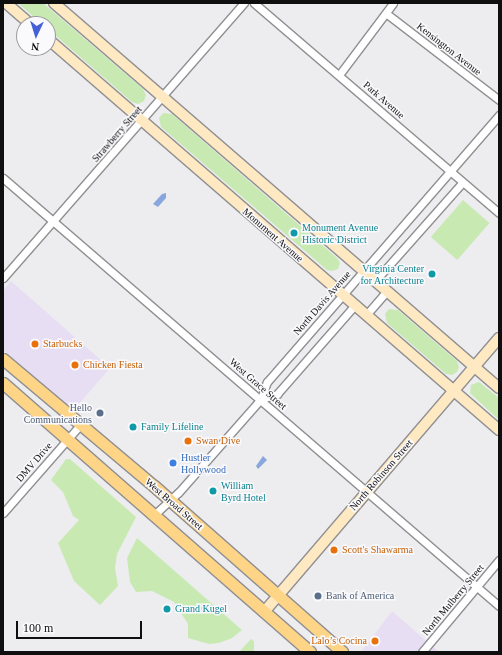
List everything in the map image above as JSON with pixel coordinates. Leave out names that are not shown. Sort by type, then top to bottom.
[{"type":"main road","name":"West Broad Street","points":[[3,359],[170,500],[342,652]]},
{"type":"main road","name":"West Broad Street","points":[[3,383],[310,652]]},
{"type":"street","points":[[6,3],[21,16]]},
{"type":"street","points":[[54,3],[499,388]]},
{"type":"street","name":"Strawberry Street","points":[[3,278],[244,3]]},
{"type":"street","name":"Park Avenue","points":[[254,3],[499,213]]},
{"type":"street","points":[[339,75],[387,14],[393,3]]},
{"type":"street","name":"Kensington Avenue","points":[[387,14],[499,100]]},
{"type":"street","name":"Monument Avenue","points":[[56,46],[499,430]]},
{"type":"street","name":"North Davis Avenue","points":[[154,515],[170,500],[261,399],[267,382],[342,294],[452,172],[499,115]]},
{"type":"street","name":"West Grace Street","points":[[3,178],[261,399],[499,606]]},
{"type":"street","points":[[375,281],[463,182]]},
{"type":"street","points":[[366,315],[387,291]]},
{"type":"street","name":"North Davis Avenue","points":[[261,399],[277,394],[355,305]]},
{"type":"street","name":"North Robinson Street","points":[[264,612],[366,491],[499,338]]},
{"type":"street","name":"DMV Drive","points":[[3,513],[81,424]]},
{"type":"street","name":"North Mulberry Street","points":[[422,652],[499,560]]},
{"type":"shaded area","points":[[11,281],[110,368],[73,411],[3,350],[3,291]]},
{"type":"shaded area","points":[[392,611],[439,652],[361,652]]},
{"type":"green space","points":[[18,3],[43,3],[143,89],[146,95],[144,101],[138,104],[132,102],[56,36],[56,16],[33,16]]},
{"type":"green space","points":[[163,113],[172,114],[337,258],[340,263],[338,269],[332,271],[327,270],[161,127],[159,118]]},
{"type":"green space","points":[[463,200],[489,223],[457,260],[431,237]]},
{"type":"green space","points":[[389,309],[398,310],[457,361],[459,367],[457,372],[452,375],[446,374],[387,323],[385,314]]},
{"type":"green space","points":[[479,382],[499,398],[499,420],[470,393],[471,385]]},
{"type":"green space","points":[[66,459],[70,459],[136,517],[117,554],[115,568],[118,586],[100,605],[74,581],[58,543],[79,520],[73,516],[63,492],[51,480]]},
{"type":"green space","points":[[137,538],[242,630],[232,638],[219,643],[209,644],[188,638],[188,624],[174,602],[152,591],[136,592],[130,582],[127,558]]},
{"type":"green space","points":[[251,639],[254,641],[254,652],[239,652]]},
{"type":"water","points":[[166,193],[166,198],[158,207],[153,204],[162,194]]},
{"type":"water","points":[[263,456],[267,460],[258,469],[256,466]]},
{"type":"place","name":"Monument Avenue Historic District","points":[[294,233]]},
{"type":"place","name":"Virginia Center for Architecture","points":[[432,274]]},
{"type":"place","name":"Starbucks","points":[[35,344]]},
{"type":"place","name":"Chicken Fiesta","points":[[75,365]]},
{"type":"place","name":"Hello Communications","points":[[100,413]]},
{"type":"place","name":"Family Lifeline","points":[[133,427]]},
{"type":"place","name":"Swan Dive","points":[[188,441]]},
{"type":"place","name":"Hustler Hollywood","points":[[173,463]]},
{"type":"place","name":"William Byrd Hotel","points":[[213,491]]},
{"type":"place","name":"Scott's Shawarma","points":[[334,550]]},
{"type":"place","name":"Bank of America","points":[[318,596]]},
{"type":"place","name":"Grand Kugel","points":[[167,609]]},
{"type":"place","name":"Lalo’s Cocina","points":[[375,641]]}]
